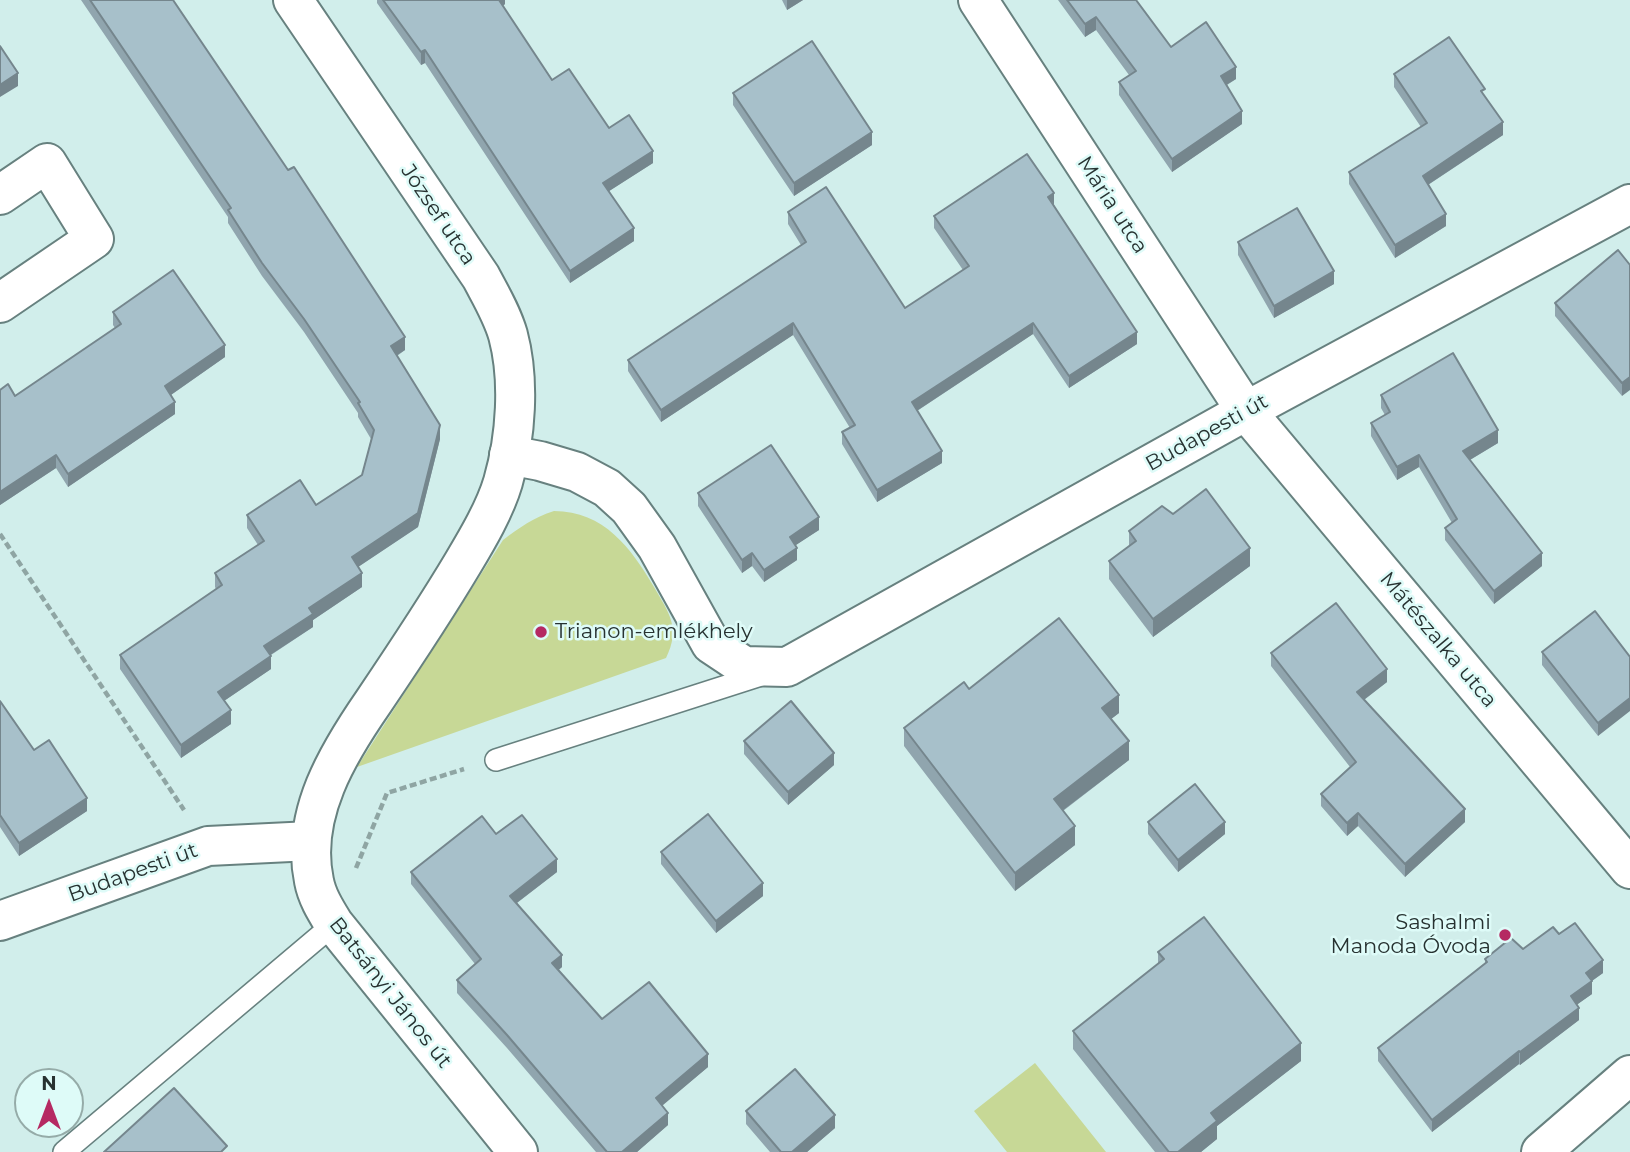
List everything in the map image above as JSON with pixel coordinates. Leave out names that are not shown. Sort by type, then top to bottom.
[{"type":"street","name":"József utca","points":[[293,0],[481,278],[498,307],[508,334],[514,373],[514,416],[503,483],[474,545],[435,610],[352,733],[336,762],[313,827]]},
{"type":"street","name":"Mária utca","points":[[978,0],[1246,411]]},
{"type":"street","points":[[0,195],[47,163],[94,239],[0,303]]},
{"type":"street","name":"Budapesti út","points":[[787,667],[1246,411],[1630,204]]},
{"type":"street","name":"Mátészalka utca","points":[[1246,411],[1630,869]]},
{"type":"street","points":[[509,455],[577,472],[607,488],[629,508],[657,547],[711,644],[744,666],[787,667]]},
{"type":"street","name":"Budapesti út","points":[[0,921],[208,846],[313,827]]},
{"type":"street","name":"Batsányi János út","points":[[313,827],[311,861],[314,883],[334,924],[518,1152]]},
{"type":"street","points":[[1541,1152],[1630,1075]]},
{"type":"lane","points":[[496,760],[787,667]]},
{"type":"lane","points":[[64,1152],[334,924]]},
{"type":"path","points":[[0,534],[208,846]]},
{"type":"path","points":[[334,924],[387,793],[496,760]]},
{"type":"green space","points":[[554,511],[587,517],[602,525],[614,534],[636,559],[671,621],[673,638],[666,658],[357,767],[503,540],[533,520]]},
{"type":"green space","points":[[1035,1063],[1106,1152],[1007,1152],[974,1111]]},
{"type":"building","points":[[90,0],[173,0],[288,170],[294,167],[405,337],[391,346],[440,425],[418,513],[352,557],[362,573],[309,608],[313,614],[264,646],[271,656],[218,692],[231,710],[181,745],[120,655],[222,585],[215,573],[264,541],[247,515],[300,480],[316,505],[362,475],[374,430],[358,403],[360,402],[262,263],[228,210],[231,208]]},
{"type":"building","points":[[383,0],[499,0],[552,80],[569,69],[609,128],[629,115],[653,151],[603,183],[634,228],[570,271],[425,50],[421,52]]},
{"type":"building","points":[[1067,0],[1136,0],[1171,47],[1206,22],[1236,67],[1221,76],[1242,111],[1172,159],[1119,82],[1136,71],[1096,17],[1085,24]]},
{"type":"building","points":[[1449,37],[1485,89],[1481,91],[1503,122],[1423,176],[1446,214],[1395,245],[1349,172],[1427,123],[1394,74]]},
{"type":"building","points":[[812,41],[872,132],[794,183],[733,93]]},
{"type":"building","points":[[0,46],[18,73],[0,85]]},
{"type":"building","points":[[1027,154],[1054,193],[1048,197],[1137,332],[1069,376],[1033,323],[912,402],[942,451],[877,490],[842,432],[855,425],[793,323],[661,410],[628,360],[806,242],[788,212],[826,187],[905,308],[969,266],[934,216]]},
{"type":"building","points":[[1297,208],[1334,271],[1274,306],[1238,242]]},
{"type":"building","points":[[1618,250],[1630,265],[1630,377],[1622,383],[1555,303]]},
{"type":"building","points":[[173,270],[225,345],[165,386],[175,402],[68,474],[56,455],[0,492],[0,390],[8,384],[15,396],[121,324],[113,312]]},
{"type":"building","points":[[1453,353],[1498,430],[1463,451],[1542,553],[1494,591],[1445,528],[1457,519],[1419,455],[1397,467],[1371,423],[1390,412],[1381,395]]},
{"type":"building","points":[[771,445],[819,517],[790,537],[797,548],[764,570],[752,553],[742,560],[698,493]]},
{"type":"building","points":[[1206,489],[1250,548],[1153,619],[1109,561],[1136,541],[1129,531],[1162,506],[1173,514]]},
{"type":"building","points":[[1336,603],[1387,669],[1357,692],[1465,809],[1405,864],[1358,813],[1347,823],[1321,794],[1356,762],[1271,653]]},
{"type":"building","points":[[1595,611],[1630,657],[1630,698],[1598,723],[1542,652]]},
{"type":"building","points":[[1059,618],[1119,695],[1102,708],[1129,741],[1054,799],[1075,826],[1015,873],[904,728],[964,682],[969,689]]},
{"type":"building","points":[[0,701],[34,750],[49,740],[87,798],[19,843],[0,815]]},
{"type":"building","points":[[791,701],[834,753],[788,792],[744,741]]},
{"type":"building","points":[[1195,784],[1225,822],[1178,860],[1148,822]]},
{"type":"building","points":[[708,814],[763,883],[716,921],[661,852]]},
{"type":"building","points":[[522,815],[557,859],[510,896],[562,955],[552,963],[602,1019],[649,982],[708,1054],[656,1098],[668,1113],[622,1152],[607,1152],[457,980],[481,959],[411,872],[482,816],[496,834]]},
{"type":"building","points":[[1204,917],[1301,1043],[1211,1113],[1217,1121],[1178,1152],[1169,1152],[1073,1031],[1164,959],[1158,952]]},
{"type":"building","name":"Sashalmi Manoda Óvoda","points":[[1575,923],[1603,960],[1586,973],[1592,981],[1571,996],[1579,1008],[1519,1051],[1432,1120],[1378,1048],[1487,962],[1485,959],[1511,938],[1523,949],[1553,927],[1559,934]]},
{"type":"building","points":[[795,1069],[835,1115],[792,1152],[781,1152],[746,1111]]},
{"type":"building","points":[[174,1088],[227,1146],[221,1152],[104,1152]]},
{"type":"place","name":"Trianon-emlékhely","points":[[541,632]]},
{"type":"place","name":"Sashalmi Manoda Óvoda","points":[[1505,935]]}]
